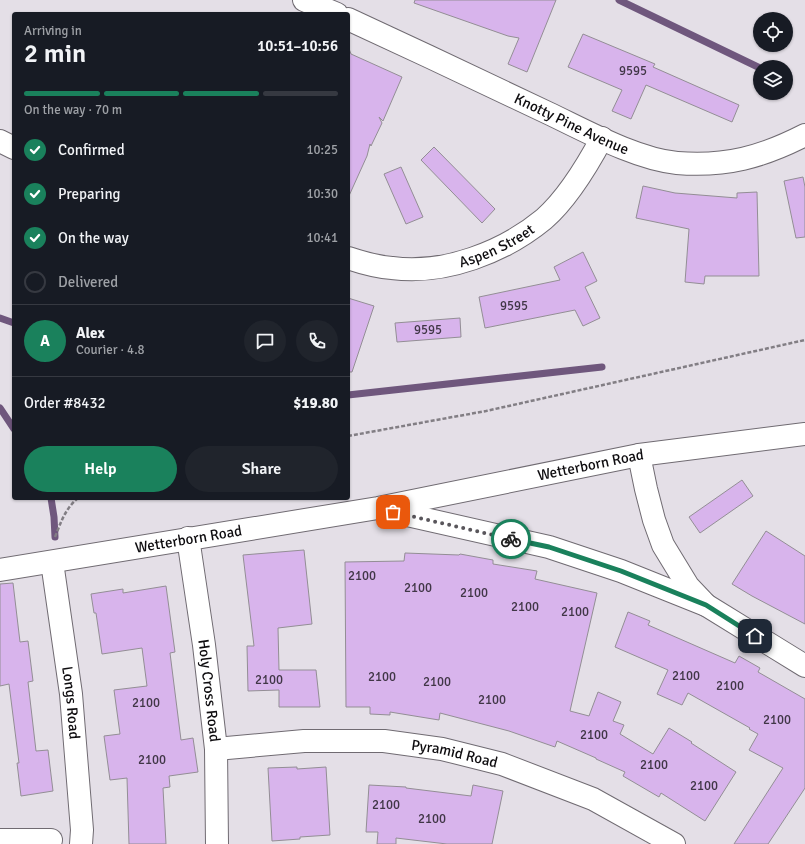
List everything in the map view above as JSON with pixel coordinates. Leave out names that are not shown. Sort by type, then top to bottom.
[{"type":"street","points":[[304,0],[332,12]]},
{"type":"street","name":"Knotty Pine Avenue","points":[[350,20],[602,138],[650,158],[676,162],[713,164],[736,161],[768,152],[805,135]]},
{"type":"street","name":"Aspen Street","points":[[350,259],[393,269],[421,269],[454,264],[486,254],[516,239],[544,218],[570,190],[589,163],[602,138]]},
{"type":"street","points":[[0,141],[12,147]]},
{"type":"street","name":"Wetterborn Road","points":[[0,570],[378,508],[640,455],[805,434]]},
{"type":"street","points":[[640,455],[646,490],[654,520],[663,545],[688,586],[706,605],[805,666]]},
{"type":"street","name":"Wetterborn Road","points":[[378,508],[549,547],[621,571],[706,605]]},
{"type":"street","name":"Holy Cross Road","points":[[188,538],[204,645],[216,749],[217,844]]},
{"type":"street","name":"Longs Road","points":[[52,562],[71,694],[82,830],[81,844]]},
{"type":"street","name":"Pyramid Road","points":[[216,749],[304,741],[384,741],[442,749],[502,764],[593,798],[674,844]]},
{"type":"street","points":[[0,840],[51,840]]},
{"type":"path","points":[[350,436],[486,412],[805,340]]},
{"type":"path","points":[[52,562],[55,537],[62,517],[76,500]]},
{"type":"building","points":[[415,0],[556,0],[527,72],[508,64],[519,38],[508,36],[414,3]]},
{"type":"building","points":[[583,34],[655,64],[653,67],[739,105],[732,122],[646,85],[631,119],[612,111],[622,90],[568,67]]},
{"type":"building","points":[[350,51],[351,54],[402,77],[383,121],[379,117],[382,123],[371,146],[370,144],[367,156],[350,194]]},
{"type":"building","points":[[434,147],[495,209],[482,223],[421,160]]},
{"type":"building","points":[[401,167],[423,217],[406,224],[384,174]]},
{"type":"building","points":[[803,177],[805,187],[805,237],[796,238],[784,181]]},
{"type":"building","points":[[643,186],[675,193],[737,198],[737,193],[757,192],[759,276],[705,276],[704,284],[685,282],[689,229],[636,218]]},
{"type":"building","points":[[583,252],[597,281],[585,287],[600,318],[583,326],[575,310],[485,328],[479,297],[560,280],[554,267]]},
{"type":"building","points":[[350,299],[374,306],[352,372],[350,372]]},
{"type":"building","points":[[460,318],[461,337],[397,342],[395,323]]},
{"type":"building","points":[[742,480],[753,496],[700,533],[689,517]]},
{"type":"building","points":[[766,531],[805,556],[805,624],[732,584]]},
{"type":"building","points":[[304,550],[312,624],[278,628],[279,670],[316,670],[320,707],[279,707],[279,690],[248,691],[247,646],[254,646],[243,555]]},
{"type":"building","points":[[405,553],[460,554],[493,560],[493,564],[537,571],[535,579],[597,593],[570,711],[589,716],[598,692],[621,702],[613,721],[624,725],[620,734],[653,754],[669,728],[736,772],[705,821],[661,793],[659,797],[623,776],[625,772],[557,741],[555,747],[509,731],[440,713],[439,720],[390,712],[390,715],[370,714],[370,707],[346,707],[345,562],[404,561]]},
{"type":"building","points":[[13,583],[20,642],[28,641],[33,681],[28,682],[36,751],[48,750],[53,791],[21,796],[17,763],[19,763],[9,684],[0,686],[0,584]]},
{"type":"building","points":[[166,586],[175,652],[170,653],[181,740],[193,738],[198,772],[169,776],[170,787],[163,788],[166,844],[129,844],[127,778],[110,780],[104,736],[120,734],[114,690],[147,686],[142,648],[102,654],[96,613],[94,613],[91,594],[123,589],[123,593]]},
{"type":"building","points":[[628,612],[650,621],[648,625],[735,663],[739,656],[760,668],[758,672],[805,699],[805,788],[768,844],[734,844],[783,768],[749,750],[758,734],[749,729],[750,728],[688,693],[682,705],[657,694],[668,670],[615,647]]},
{"type":"building","points":[[297,767],[297,769],[326,767],[330,835],[272,841],[268,768]]},
{"type":"building","points":[[369,785],[406,787],[471,796],[473,785],[503,791],[492,844],[447,844],[396,838],[396,844],[377,844],[378,832],[366,832]]},
{"type":"waterway","points":[[619,0],[753,65]]},
{"type":"waterway","points":[[0,318],[12,322]]},
{"type":"waterway","points":[[350,395],[602,367]]},
{"type":"waterway","points":[[0,408],[12,426]]},
{"type":"waterway","points":[[51,500],[55,537]]},
{"type":"way so far","points":[[393,512],[511,539]]},
{"type":"route","points":[[511,539],[549,547],[621,571],[706,605],[755,636]]}]
